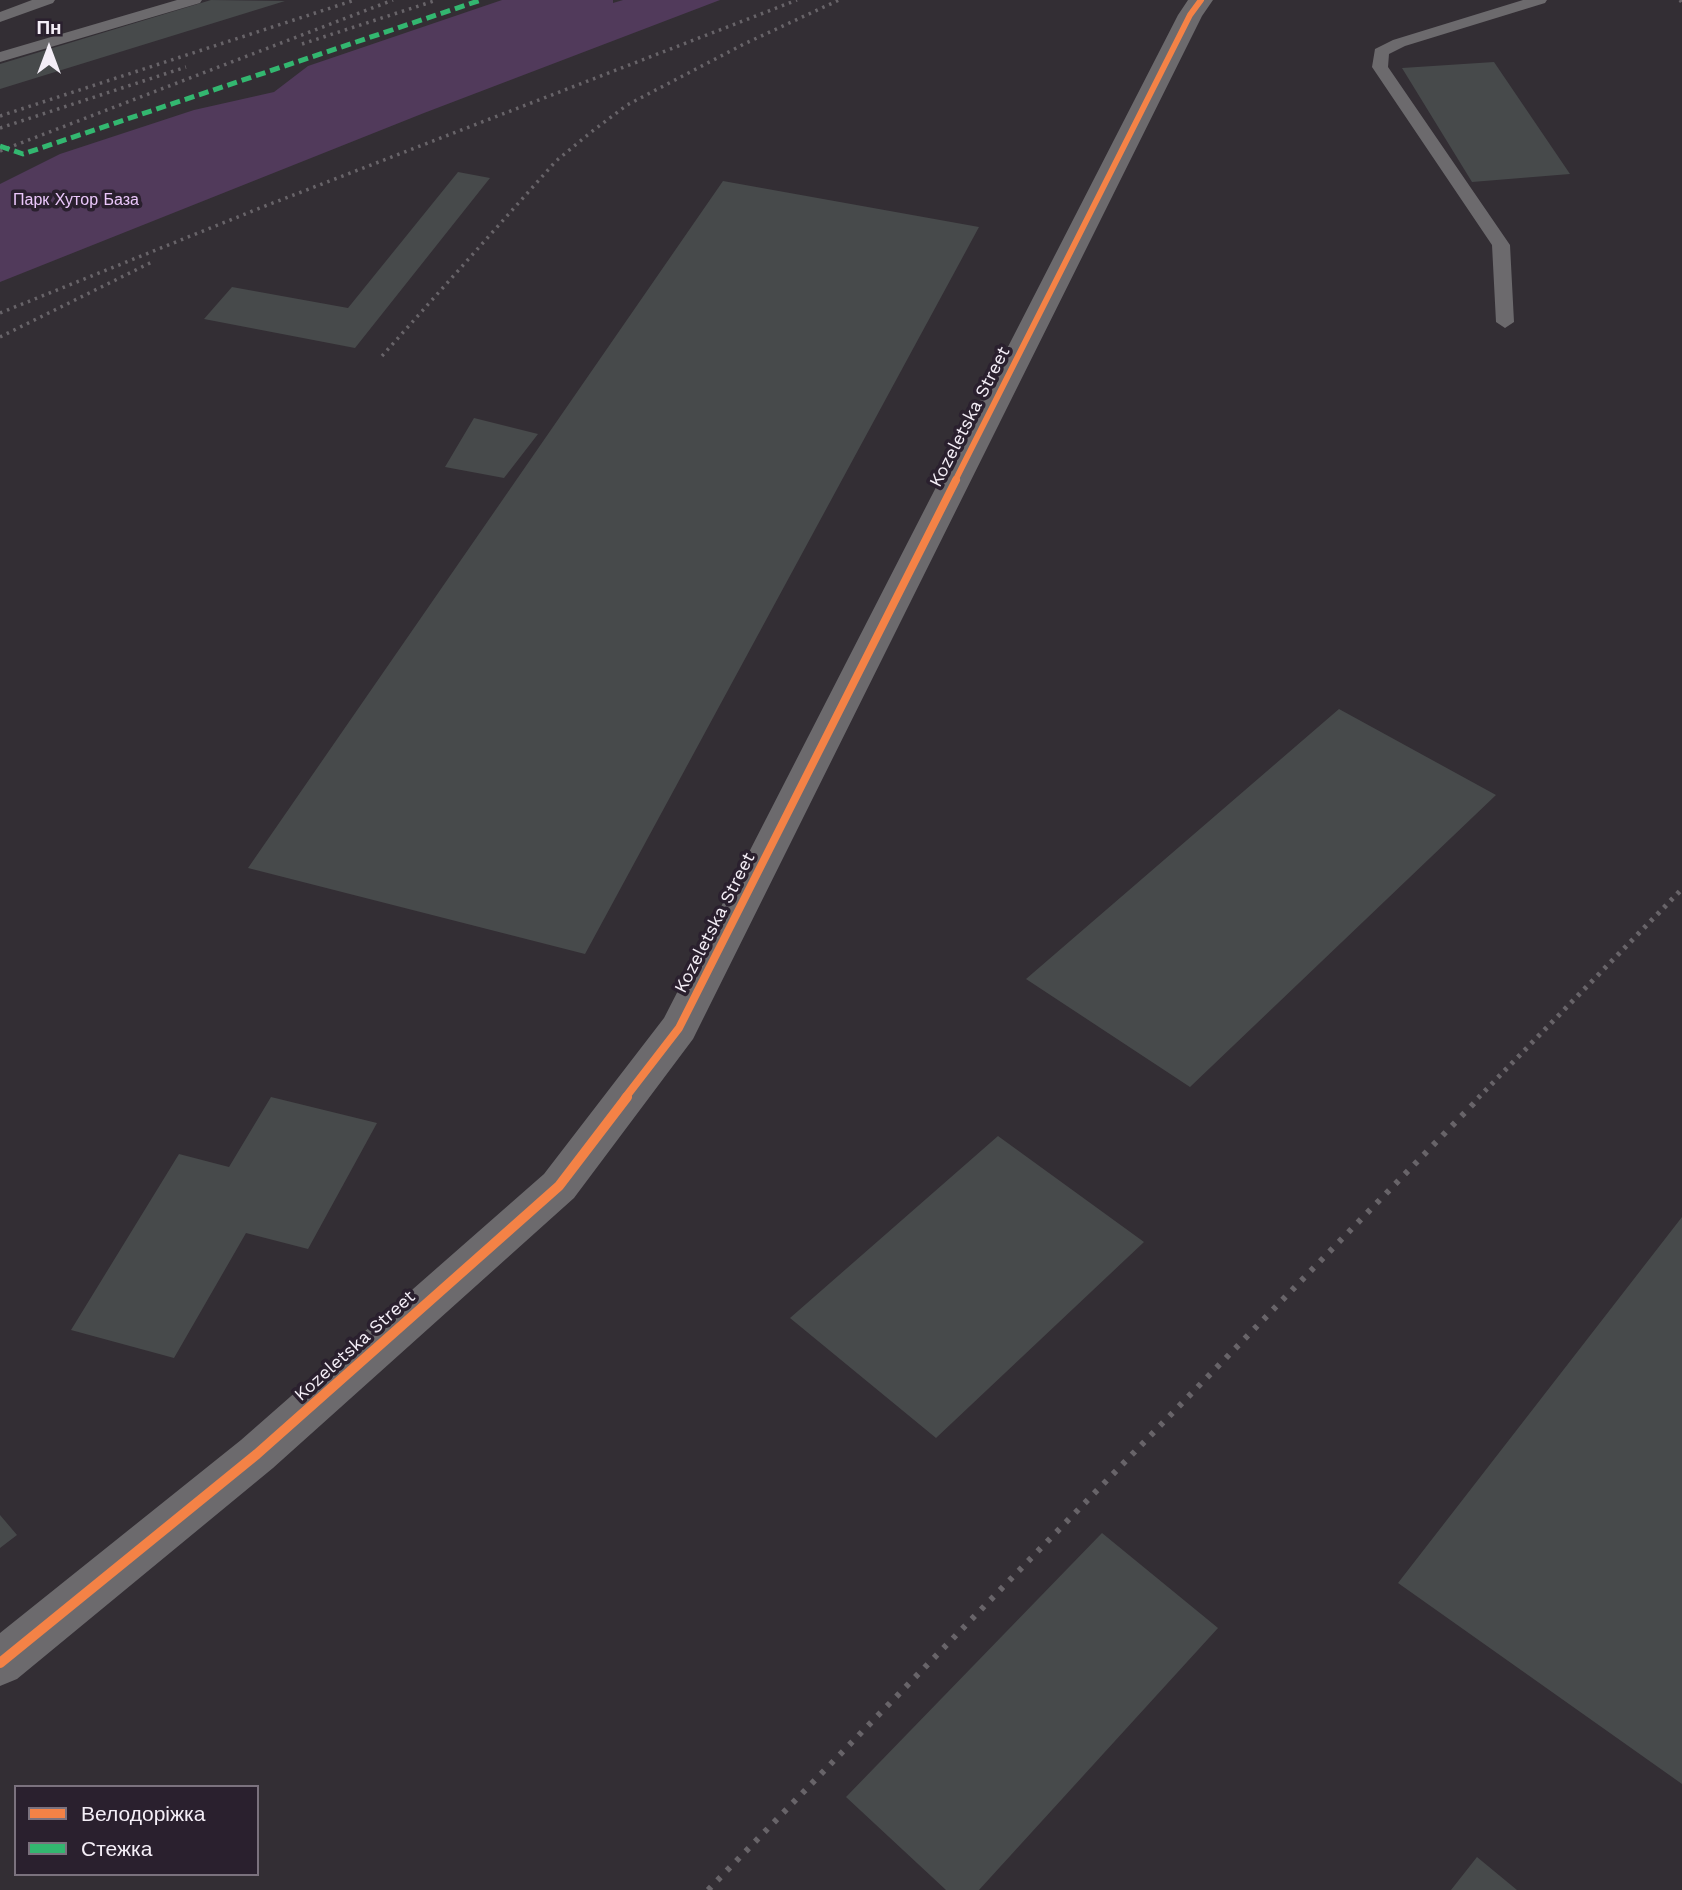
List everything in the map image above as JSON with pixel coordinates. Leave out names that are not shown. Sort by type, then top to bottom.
[{"type":"street","name":"Kozeletska Street","points":[[0,1663],[257,1454],[559,1186],[679,1028],[1190,15],[1201,0]]},
{"type":"lane","points":[[0,17],[47,0]]},
{"type":"lane","points":[[0,57],[194,0]]},
{"type":"lane","points":[[1505,322],[1501,245],[1380,67],[1381,52],[1399,43],[1539,0]]},
{"type":"green space","name":"Парк Хутор База","points":[[502,0],[613,0],[613,3],[623,0],[720,0],[424,113],[0,282],[0,184],[60,154],[194,110],[274,92],[308,66]]},
{"type":"building","points":[[211,0],[285,1],[0,89],[0,64]]},
{"type":"building","points":[[1494,62],[1570,174],[1472,182],[1402,68]]},
{"type":"building","points":[[458,172],[490,178],[355,348],[204,319],[232,287],[348,308]]},
{"type":"building","points":[[723,181],[979,227],[585,954],[248,868]]},
{"type":"building","points":[[474,418],[538,434],[504,478],[445,467]]},
{"type":"building","points":[[1339,709],[1496,795],[1190,1087],[1026,979]]},
{"type":"building","points":[[271,1097],[377,1123],[308,1249],[246,1233],[174,1358],[71,1330],[179,1154],[229,1167]]},
{"type":"building","points":[[998,1136],[1144,1242],[936,1438],[790,1318]]},
{"type":"building","points":[[1682,1217],[1682,1784],[1398,1583]]},
{"type":"building","points":[[0,1515],[17,1535],[0,1548]]},
{"type":"building","points":[[1102,1533],[1218,1628],[979,1890],[946,1890],[846,1797]]},
{"type":"building","points":[[1477,1857],[1517,1890],[1451,1890]]},
{"type":"railway","points":[[0,116],[355,0]]},
{"type":"railway","points":[[0,151],[393,0]]},
{"type":"railway","points":[[302,44],[437,0]]},
{"type":"railway","points":[[0,313],[260,208],[797,0]]},
{"type":"railway","points":[[382,356],[556,161],[590,133],[627,105],[744,44],[839,0]]},
{"type":"railway","points":[[0,128],[186,67]]},
{"type":"railway","points":[[0,337],[154,261]]},
{"type":"railway","points":[[1478,1098],[1682,889]]},
{"type":"railway","points":[[708,1890],[1480,1097]]},
{"type":"marked path","points":[[0,146],[23,154],[481,0]]},
{"type":"cycle path","points":[[0,1663],[257,1454],[559,1186],[679,1028],[1190,15],[1201,0]]}]
